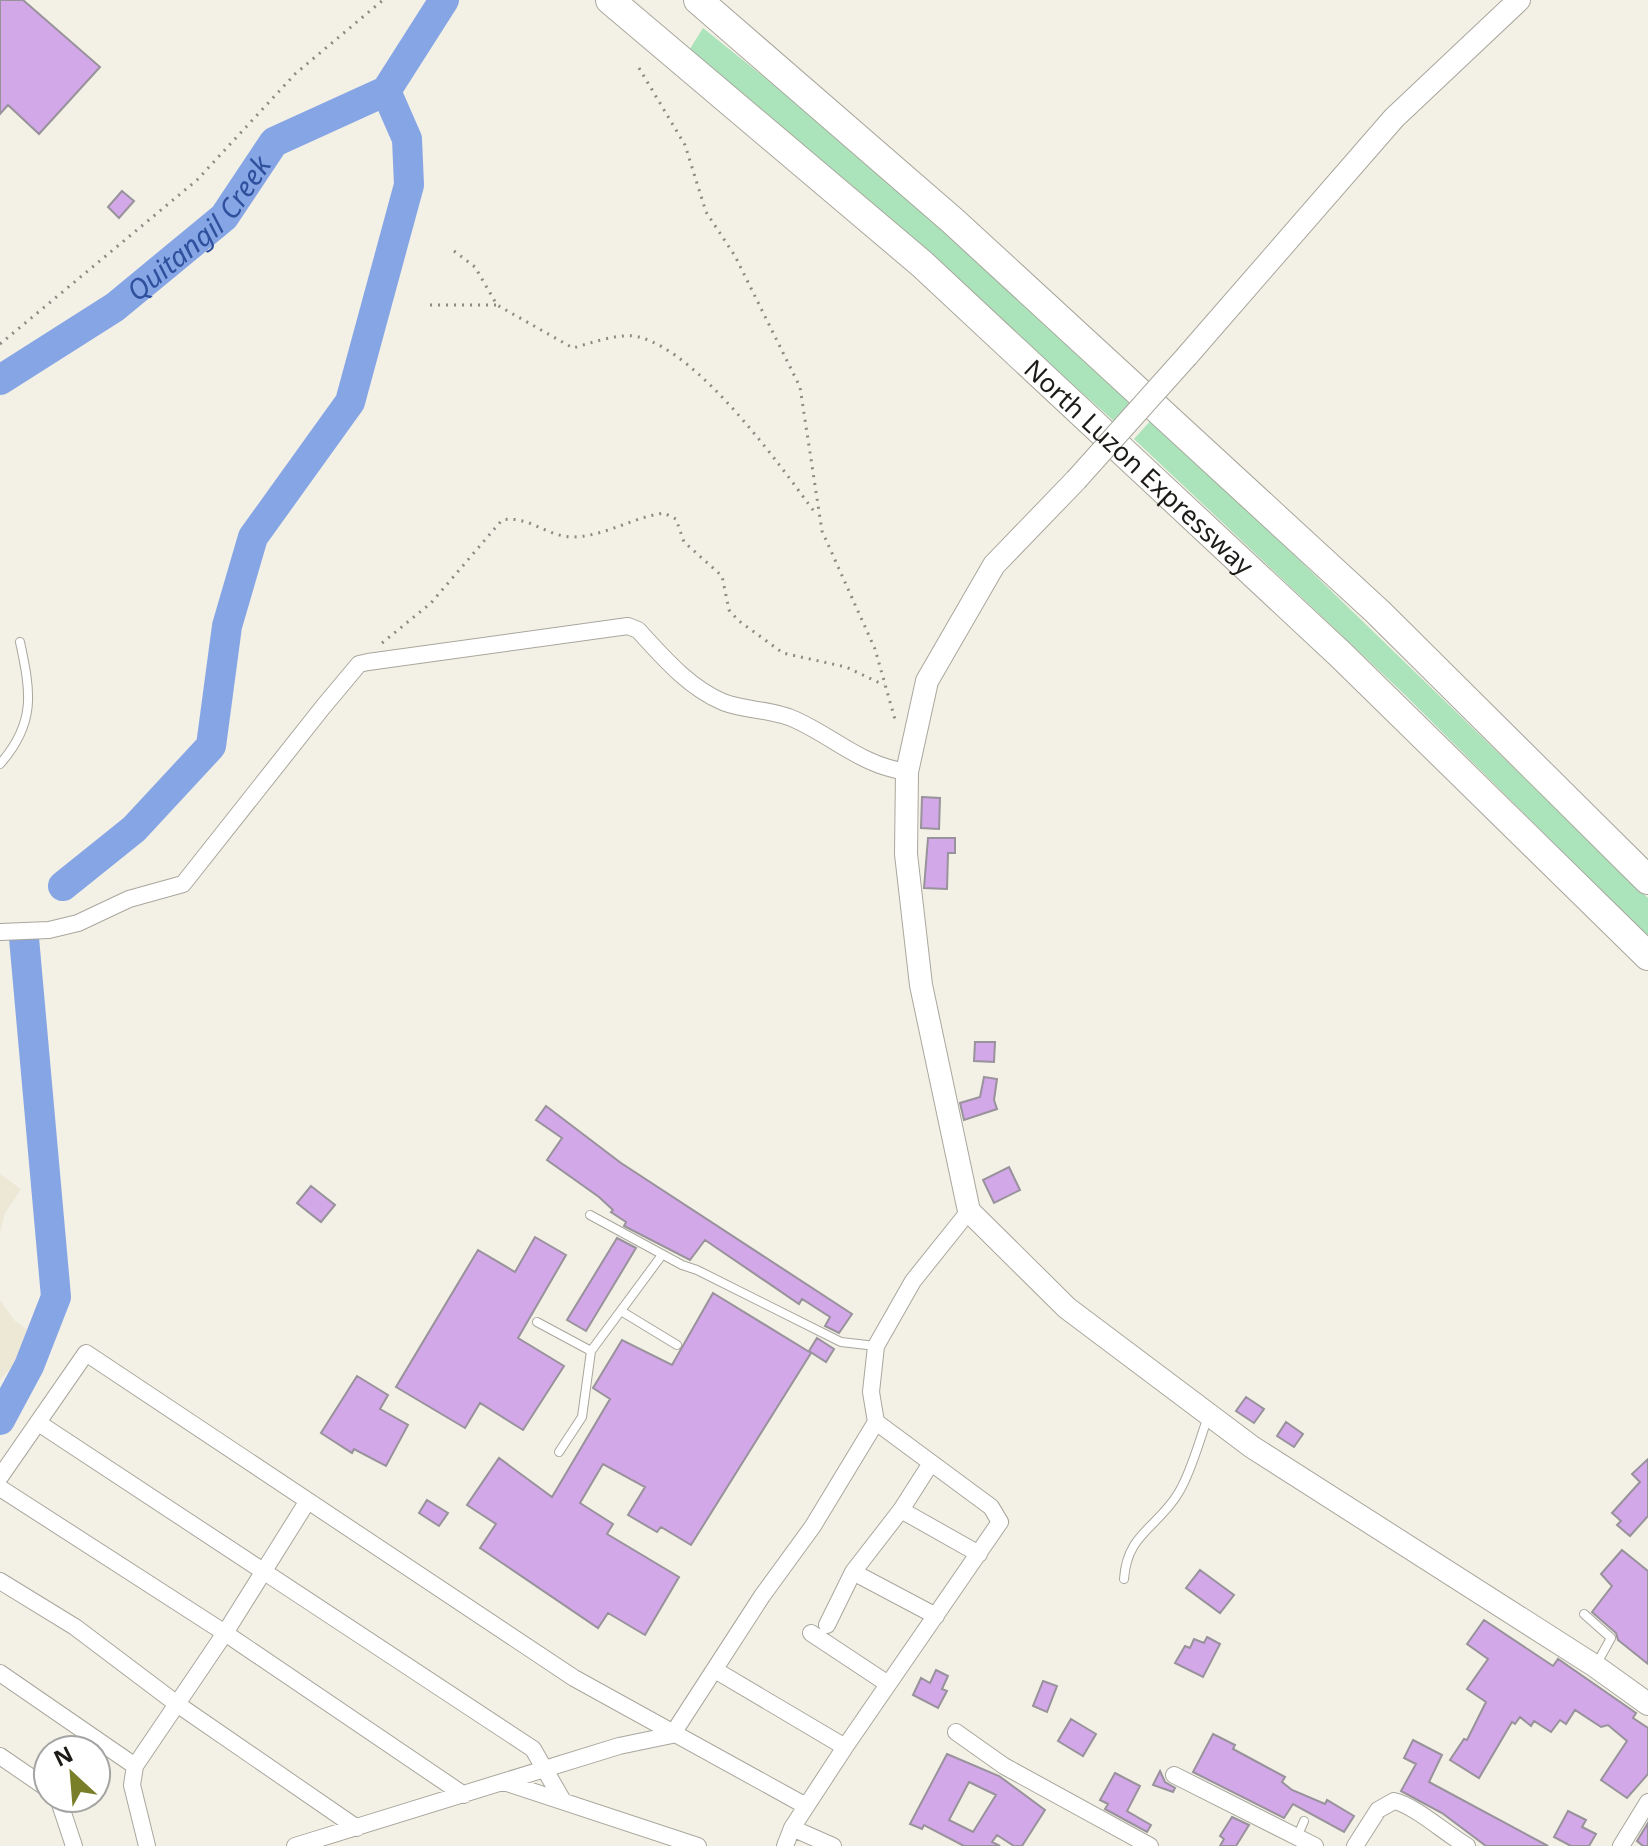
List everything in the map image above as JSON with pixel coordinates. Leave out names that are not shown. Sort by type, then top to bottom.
[{"type":"highway","name":"North Luzon Expressway","points":[[610,0],[922,264],[1341,655],[1648,956]]},
{"type":"highway","name":"North Luzon Expressway","points":[[707,8],[953,221],[1378,612],[1648,880]]},
{"type":"street","points":[[1519,0],[1394,118],[1187,356],[1076,480],[994,565],[927,681],[907,772],[906,854],[921,985],[969,1211],[1067,1308],[1252,1447],[1595,1666],[1648,1704]]},
{"type":"street","points":[[0,932],[49,930],[78,923],[129,899],[183,884],[359,664],[628,626],[638,630],[681,676],[724,702],[792,718],[833,738],[871,764],[907,772]]},
{"type":"street","points":[[295,1846],[544,1769],[672,1735],[762,1596],[813,1526],[876,1422],[871,1392],[876,1346],[913,1281],[969,1211]]},
{"type":"street","points":[[0,1477],[40,1424],[86,1353],[499,1631],[672,1735],[806,1806]]},
{"type":"street","points":[[785,1846],[792,1828],[845,1747],[1000,1522],[998,1514],[876,1422]]},
{"type":"street","points":[[40,1424],[533,1749],[563,1801]]},
{"type":"street","points":[[827,1625],[853,1572],[901,1510],[931,1463]]},
{"type":"street","points":[[0,1488],[225,1633],[464,1795]]},
{"type":"street","points":[[147,1846],[132,1785],[135,1766],[266,1571],[307,1502]]},
{"type":"street","points":[[901,1510],[979,1554]]},
{"type":"street","points":[[853,1572],[936,1616]]},
{"type":"street","points":[[0,1581],[75,1627],[177,1704],[357,1828]]},
{"type":"street","points":[[811,1633],[888,1684]]},
{"type":"street","points":[[715,1670],[845,1747]]},
{"type":"street","points":[[0,1673],[135,1766]]},
{"type":"street","points":[[956,1732],[1004,1766],[1150,1846]]},
{"type":"street","points":[[0,1756],[32,1778]]},
{"type":"street","points":[[1174,1775],[1298,1834],[1315,1846]]},
{"type":"street","points":[[504,1782],[698,1846]]},
{"type":"street","points":[[1355,1846],[1378,1810],[1394,1801],[1406,1803],[1434,1827],[1467,1846]]},
{"type":"street","points":[[1621,1846],[1648,1802]]},
{"type":"street","points":[[63,1814],[74,1846]]},
{"type":"street","points":[[792,1828],[833,1846]]},
{"type":"lane","points":[[0,764],[20,741],[31,697],[20,642]]},
{"type":"lane","points":[[590,1215],[662,1255],[841,1342],[876,1346]]},
{"type":"lane","points":[[559,1452],[582,1417],[591,1351],[662,1255]]},
{"type":"lane","points":[[621,1311],[677,1345]]},
{"type":"lane","points":[[537,1322],[591,1351]]},
{"type":"lane","points":[[1124,1579],[1126,1558],[1134,1542],[1179,1492],[1209,1414]]},
{"type":"lane","points":[[1584,1614],[1611,1638],[1595,1666]]},
{"type":"path","points":[[0,344],[197,180],[295,74],[383,0]]},
{"type":"path","points":[[639,68],[685,145],[706,212],[735,256],[800,387],[819,517],[875,649],[894,720],[913,744]]},
{"type":"path","points":[[454,251],[475,267],[497,305]]},
{"type":"path","points":[[430,305],[497,305],[573,348],[638,336],[670,352],[719,394],[819,517]]},
{"type":"path","points":[[359,664],[431,603],[502,520],[514,518],[558,536],[576,537],[664,513],[676,519],[684,542],[722,576],[729,610],[739,621],[783,653],[846,667],[884,685]]},
{"type":"shaded area","points":[[0,1174],[21,1189],[5,1213],[0,1232]]},
{"type":"shaded area","points":[[0,1300],[15,1321],[38,1337],[0,1380]]},
{"type":"green space","points":[[703,28],[855,150],[1134,401],[1115,422],[806,149],[688,52]]},
{"type":"green space","points":[[1153,418],[1648,898],[1648,937],[1404,694],[1134,439]]},
{"type":"building","points":[[0,0],[23,0],[100,67],[39,134],[8,105],[0,114]]},
{"type":"building","points":[[122,191],[134,201],[119,218],[108,207]]},
{"type":"building","points":[[922,797],[940,798],[939,829],[921,828]]},
{"type":"building","points":[[928,838],[955,838],[955,853],[948,853],[947,889],[924,888]]},
{"type":"building","points":[[975,1042],[995,1042],[994,1062],[974,1061]]},
{"type":"building","points":[[984,1077],[997,1079],[994,1100],[997,1109],[964,1120],[960,1103],[980,1097]]},
{"type":"building","points":[[546,1106],[621,1163],[852,1314],[839,1333],[825,1326],[830,1317],[802,1299],[799,1304],[705,1240],[690,1260],[624,1226],[626,1222],[611,1212],[613,1210],[599,1197],[547,1160],[562,1138],[536,1120]]},
{"type":"building","points":[[1009,1167],[1020,1190],[994,1203],[983,1180]]},
{"type":"building","points":[[311,1186],[335,1205],[321,1222],[297,1203]]},
{"type":"building","points":[[535,1237],[566,1255],[518,1338],[564,1366],[523,1430],[480,1403],[465,1428],[396,1387],[478,1250],[515,1272]]},
{"type":"building","points":[[617,1238],[636,1248],[586,1331],[567,1320]]},
{"type":"building","points":[[713,1293],[811,1353],[691,1545],[661,1527],[657,1532],[628,1515],[645,1487],[603,1464],[580,1503],[613,1524],[607,1534],[679,1577],[645,1635],[608,1613],[598,1628],[480,1548],[496,1524],[467,1505],[499,1458],[552,1497],[610,1399],[593,1388],[622,1340],[672,1365]]},
{"type":"building","points":[[817,1338],[834,1349],[826,1362],[809,1351]]},
{"type":"building","points":[[357,1376],[388,1395],[380,1409],[408,1425],[386,1466],[354,1449],[352,1453],[321,1433]]},
{"type":"building","points":[[1246,1397],[1264,1409],[1254,1423],[1236,1411]]},
{"type":"building","points":[[1286,1422],[1303,1434],[1294,1447],[1277,1436]]},
{"type":"building","points":[[1648,1459],[1648,1516],[1630,1536],[1617,1525],[1621,1521],[1612,1513],[1640,1482],[1632,1474]]},
{"type":"building","points":[[427,1500],[448,1513],[439,1526],[419,1513]]},
{"type":"building","points":[[1622,1550],[1648,1571],[1648,1664],[1618,1640],[1616,1633],[1592,1612],[1612,1586],[1601,1574]]},
{"type":"building","points":[[1200,1570],[1234,1595],[1220,1613],[1186,1588]]},
{"type":"building","points":[[1484,1620],[1553,1666],[1558,1659],[1636,1713],[1633,1718],[1648,1728],[1648,1774],[1627,1798],[1601,1780],[1627,1741],[1608,1725],[1601,1727],[1575,1710],[1566,1724],[1560,1720],[1551,1732],[1534,1721],[1531,1726],[1520,1717],[1515,1724],[1512,1722],[1479,1778],[1450,1760],[1464,1739],[1467,1740],[1486,1702],[1467,1689],[1488,1659],[1467,1644]]},
{"type":"building","points":[[1207,1637],[1220,1644],[1203,1677],[1175,1663],[1185,1646],[1190,1648],[1194,1639],[1204,1643]]},
{"type":"building","points":[[936,1670],[948,1676],[942,1689],[947,1691],[938,1708],[913,1695],[921,1678],[930,1683]]},
{"type":"building","points":[[1043,1681],[1057,1686],[1047,1712],[1033,1706]]},
{"type":"building","points":[[1071,1719],[1096,1734],[1083,1756],[1058,1741]]},
{"type":"building","points":[[1213,1734],[1235,1745],[1233,1749],[1285,1777],[1282,1782],[1292,1790],[1325,1804],[1327,1800],[1354,1816],[1344,1832],[1293,1804],[1284,1818],[1193,1772]]},
{"type":"building","points":[[1413,1740],[1442,1755],[1429,1782],[1548,1846],[1486,1846],[1442,1813],[1401,1791],[1416,1764],[1404,1758]]},
{"type":"building","points":[[947,1754],[999,1776],[1045,1810],[1022,1846],[1014,1846],[997,1835],[992,1842],[1000,1846],[964,1846],[924,1825],[922,1829],[910,1824]],"holes":[[[969,1782],[996,1795],[973,1832],[949,1820]]]},
{"type":"building","points":[[1160,1771],[1165,1782],[1175,1788],[1173,1792],[1153,1785]]},
{"type":"building","points":[[1115,1773],[1140,1786],[1127,1811],[1151,1825],[1147,1832],[1105,1809],[1108,1804],[1100,1800]]},
{"type":"building","points":[[1568,1811],[1586,1820],[1582,1827],[1596,1834],[1589,1846],[1571,1846],[1554,1837]]},
{"type":"building","points":[[1232,1817],[1249,1825],[1236,1846],[1220,1846],[1224,1839],[1220,1836]]},
{"type":"building","points":[[1648,1823],[1648,1846],[1643,1846],[1637,1841]]},
{"type":"waterway","name":"Quitangil Creek","points":[[0,380],[115,307],[224,217],[274,142],[386,91],[444,0]]},
{"type":"waterway","points":[[63,886],[134,829],[211,746],[227,626],[253,537],[350,402],[409,185],[407,139],[386,91]]},
{"type":"waterway","points":[[0,1420],[29,1366],[56,1297],[24,938]]}]
